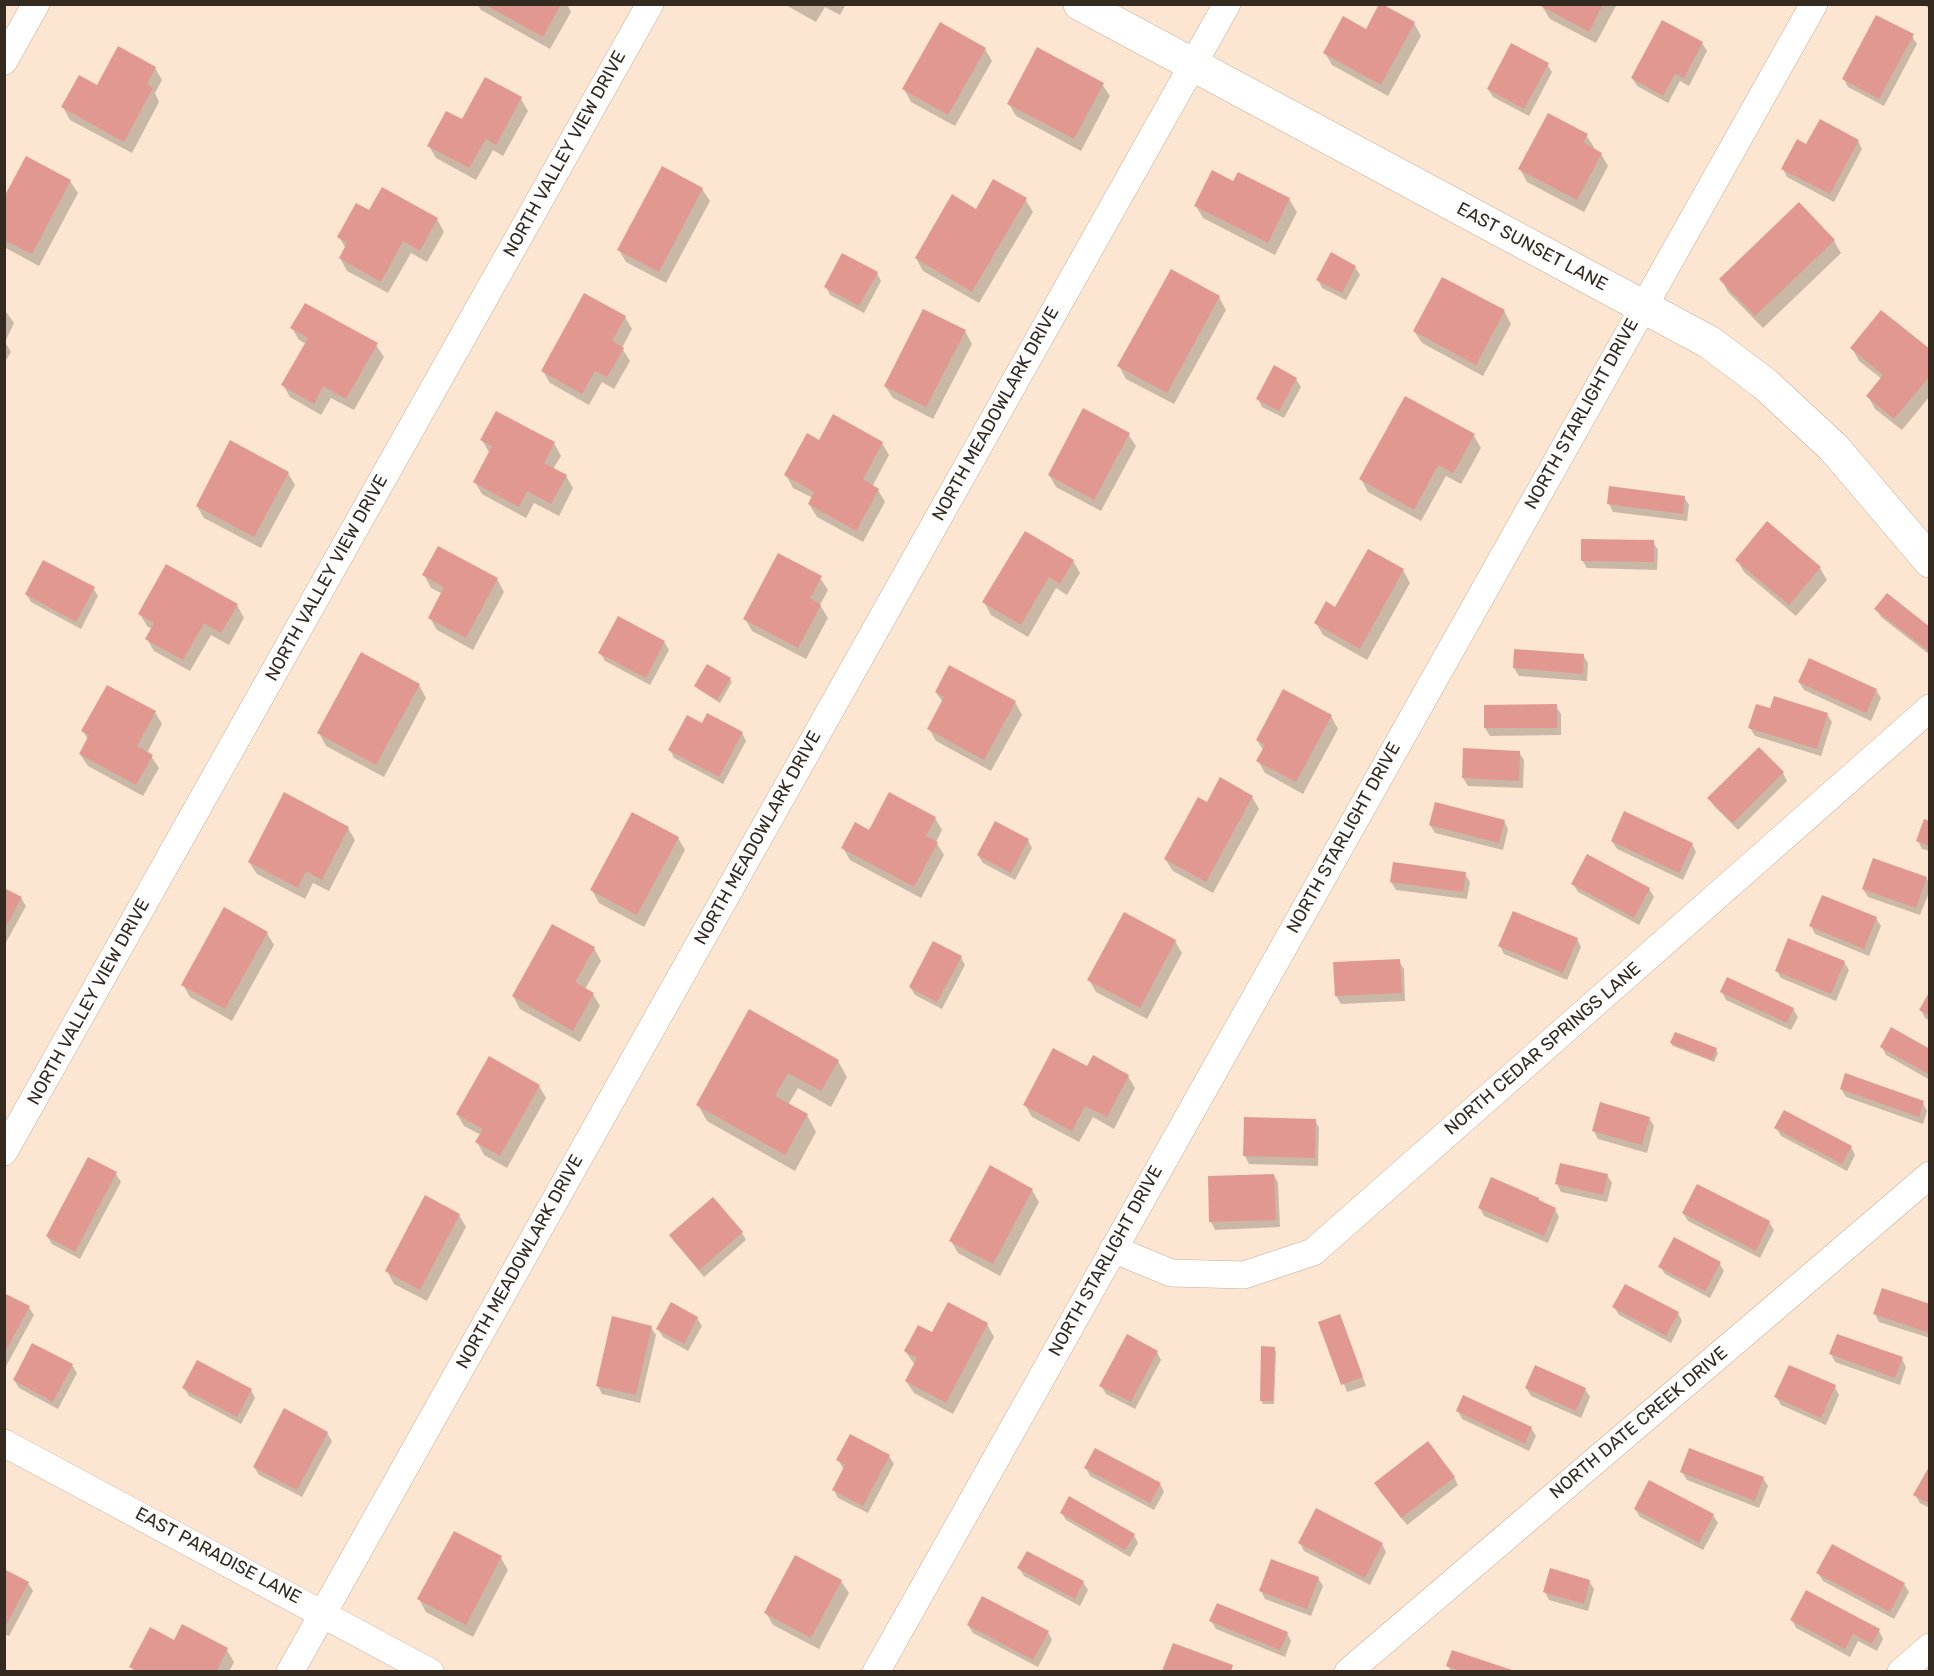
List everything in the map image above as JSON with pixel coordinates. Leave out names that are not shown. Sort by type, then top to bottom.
[{"type":"street","points":[[4,61],[36,4]]},
{"type":"street","name":"NORTH VALLEY VIEW DRIVE","points":[[4,1152],[650,4]]},
{"type":"street","name":"EAST SUNSET LANE","points":[[1080,4],[1709,342],[1765,384],[1834,448],[1929,561]]},
{"type":"street","name":"NORTH MEADOWLARK DRIVE","points":[[290,1671],[1227,4]]},
{"type":"street","name":"NORTH STARLIGHT DRIVE","points":[[876,1671],[1814,4]]},
{"type":"street","name":"NORTH CEDAR SPRINGS LANE","points":[[1113,1249],[1171,1273],[1244,1275],[1313,1252],[1929,708]]},
{"type":"street","name":"NORTH DATE CREEK DRIVE","points":[[1348,1671],[1929,1175]]},
{"type":"street","name":"EAST PARADISE LANE","points":[[4,1443],[430,1671]]},
{"type":"street","points":[[1901,1671],[1929,1647]]},
{"type":"building","points":[[484,4],[561,4],[543,37]]},
{"type":"building","points":[[1379,4],[1415,22],[1381,85],[1323,53],[1343,16],[1366,29]]},
{"type":"building","points":[[1542,4],[1603,4],[1589,32],[1541,6]]},
{"type":"building","points":[[1876,15],[1914,34],[1879,99],[1842,79]]},
{"type":"building","points":[[1662,20],[1703,42],[1684,78],[1675,74],[1663,96],[1631,78]]},
{"type":"building","points":[[940,22],[986,48],[948,115],[902,89]]},
{"type":"building","points":[[1511,43],[1549,63],[1524,109],[1487,89]]},
{"type":"building","points":[[118,46],[156,67],[147,84],[153,88],[124,142],[61,107],[79,75],[97,85]]},
{"type":"building","points":[[1037,47],[1104,83],[1074,139],[1007,104]]},
{"type":"building","points":[[485,77],[522,97],[496,145],[486,139],[469,168],[427,146],[446,111],[462,119]]},
{"type":"building","points":[[1548,113],[1588,134],[1583,142],[1602,153],[1577,200],[1518,169]]},
{"type":"building","points":[[1820,119],[1859,140],[1830,194],[1781,169],[1797,139],[1806,144]]},
{"type":"building","points":[[26,156],[71,180],[32,254],[4,240],[4,197]]},
{"type":"building","points":[[662,166],[703,188],[659,272],[617,250]]},
{"type":"building","points":[[1212,170],[1233,181],[1238,172],[1290,198],[1268,243],[1194,206]]},
{"type":"building","points":[[993,179],[1027,198],[972,292],[915,258],[952,194],[976,209]]},
{"type":"building","points":[[382,187],[438,218],[420,251],[403,241],[381,282],[339,258],[347,243],[337,237],[356,203],[369,210]]},
{"type":"building","points":[[1799,202],[1835,240],[1755,316],[1719,279]]},
{"type":"building","points":[[1331,252],[1356,266],[1342,293],[1316,280]]},
{"type":"building","points":[[842,253],[878,272],[859,306],[824,287]]},
{"type":"building","points":[[1171,269],[1220,296],[1167,393],[1117,366]]},
{"type":"building","points":[[1442,277],[1505,310],[1476,365],[1413,331]]},
{"type":"building","points":[[584,293],[626,316],[612,341],[624,348],[607,377],[595,371],[582,394],[541,371]]},
{"type":"building","points":[[305,303],[378,343],[346,399],[323,386],[314,404],[281,385],[308,338],[290,328]]},
{"type":"building","points":[[923,309],[966,330],[926,407],[884,386]]},
{"type":"building","points":[[1881,310],[1930,349],[1930,376],[1894,419],[1866,396],[1883,375],[1850,348]]},
{"type":"building","points":[[1274,365],[1297,378],[1279,411],[1256,399]]},
{"type":"building","points":[[1405,396],[1475,434],[1453,473],[1438,465],[1414,510],[1359,479]]},
{"type":"building","points":[[1083,408],[1130,433],[1094,500],[1048,475]]},
{"type":"building","points":[[496,411],[555,442],[544,463],[567,475],[551,504],[527,491],[519,507],[473,482],[492,446],[480,440]]},
{"type":"building","points":[[833,414],[883,442],[863,479],[879,489],[856,531],[808,504],[814,492],[784,475],[807,433],[819,440]]},
{"type":"building","points":[[230,440],[289,472],[254,537],[196,506]]},
{"type":"building","points":[[1609,486],[1685,496],[1683,514],[1607,504]]},
{"type":"building","points":[[1767,521],[1821,567],[1789,605],[1735,560]]},
{"type":"building","points":[[1025,531],[1074,560],[1060,584],[1049,577],[1021,625],[982,602]]},
{"type":"building","points":[[1581,539],[1654,540],[1654,562],[1581,561]]},
{"type":"building","points":[[438,546],[498,578],[466,638],[428,618],[444,587],[422,575]]},
{"type":"building","points":[[1368,549],[1404,569],[1360,649],[1314,623],[1326,601],[1335,607]]},
{"type":"building","points":[[778,553],[822,576],[810,598],[821,605],[798,648],[743,619]]},
{"type":"building","points":[[43,560],[95,587],[76,622],[25,594]]},
{"type":"building","points":[[166,564],[238,604],[221,633],[204,623],[183,660],[145,639],[154,623],[138,614]]},
{"type":"building","points":[[1887,593],[1930,627],[1930,652],[1874,609]]},
{"type":"building","points":[[618,616],[665,641],[646,678],[598,653]]},
{"type":"building","points":[[1514,649],[1584,654],[1583,674],[1513,668]]},
{"type":"building","points":[[361,652],[420,684],[376,765],[317,733]]},
{"type":"building","points":[[1809,658],[1877,689],[1866,713],[1798,682]]},
{"type":"building","points":[[707,664],[731,678],[717,700],[694,686]]},
{"type":"building","points":[[949,665],[1016,701],[984,760],[927,729],[944,697],[935,692]]},
{"type":"building","points":[[107,685],[156,711],[137,746],[153,755],[136,785],[79,754],[89,735],[81,731]]},
{"type":"building","points":[[1283,689],[1332,715],[1296,782],[1256,761],[1265,745],[1256,740]]},
{"type":"building","points":[[1774,696],[1828,713],[1817,749],[1748,728],[1756,704],[1770,708]]},
{"type":"building","points":[[1557,704],[1557,728],[1484,728],[1484,705]]},
{"type":"building","points":[[707,713],[743,732],[719,777],[668,750],[687,715],[702,723]]},
{"type":"building","points":[[1759,747],[1784,772],[1733,823],[1707,798]]},
{"type":"building","points":[[1463,748],[1520,751],[1519,781],[1462,778]]},
{"type":"building","points":[[1220,777],[1253,796],[1206,882],[1164,859],[1198,797],[1207,802]]},
{"type":"building","points":[[284,792],[349,827],[322,880],[306,871],[298,888],[248,862]]},
{"type":"building","points":[[889,792],[936,817],[926,836],[938,842],[914,887],[841,848],[855,822],[869,830]]},
{"type":"building","points":[[1435,802],[1505,820],[1499,843],[1429,825]]},
{"type":"building","points":[[1624,811],[1693,843],[1679,873],[1611,841]]},
{"type":"building","points":[[632,812],[679,837],[637,915],[590,890]]},
{"type":"building","points":[[1924,819],[1930,821],[1930,846],[1916,841]]},
{"type":"building","points":[[995,821],[1029,839],[1011,873],[977,855]]},
{"type":"building","points":[[1587,854],[1650,888],[1634,918],[1571,884]]},
{"type":"building","points":[[1873,858],[1927,877],[1916,908],[1862,889]]},
{"type":"building","points":[[1393,862],[1466,872],[1463,892],[1390,882]]},
{"type":"building","points":[[4,888],[22,897],[4,930]]},
{"type":"building","points":[[1822,895],[1877,917],[1864,949],[1809,926]]},
{"type":"building","points":[[224,907],[268,932],[225,1009],[181,985]]},
{"type":"building","points":[[1513,911],[1578,938],[1563,973],[1498,946]]},
{"type":"building","points":[[1124,912],[1176,940],[1140,1008],[1087,980]]},
{"type":"building","points":[[552,924],[595,947],[575,982],[594,993],[573,1031],[512,996]]},
{"type":"building","points":[[1788,938],[1845,961],[1831,994],[1775,971]]},
{"type":"building","points":[[933,941],[962,956],[937,1002],[909,987]]},
{"type":"building","points":[[1400,959],[1402,993],[1335,996],[1333,962]]},
{"type":"building","points":[[1727,977],[1794,1008],[1787,1023],[1720,992]]},
{"type":"building","points":[[1930,991],[1930,1016],[1919,1010]]},
{"type":"building","points":[[749,1009],[839,1060],[821,1091],[788,1073],[775,1096],[808,1114],[785,1155],[696,1105]]},
{"type":"building","points":[[1891,1027],[1930,1049],[1930,1075],[1880,1047]]},
{"type":"building","points":[[1675,1032],[1717,1048],[1712,1060],[1670,1043]]},
{"type":"building","points":[[1053,1048],[1087,1066],[1093,1055],[1129,1075],[1107,1117],[1085,1106],[1072,1131],[1023,1105]]},
{"type":"building","points":[[489,1056],[540,1085],[500,1156],[475,1142],[483,1129],[456,1114]]},
{"type":"building","points":[[1845,1073],[1924,1101],[1919,1117],[1840,1089]]},
{"type":"building","points":[[1600,1102],[1650,1117],[1642,1145],[1592,1131]]},
{"type":"building","points":[[1784,1110],[1852,1146],[1842,1164],[1774,1128]]},
{"type":"building","points":[[1244,1117],[1316,1119],[1315,1158],[1243,1156]]},
{"type":"building","points":[[88,1157],[117,1172],[75,1252],[46,1236]]},
{"type":"building","points":[[1560,1163],[1608,1174],[1603,1195],[1555,1184]]},
{"type":"building","points":[[990,1165],[1033,1189],[993,1264],[949,1241]]},
{"type":"building","points":[[1274,1174],[1276,1220],[1209,1222],[1208,1176]]},
{"type":"building","points":[[1491,1177],[1556,1208],[1544,1236],[1478,1208]]},
{"type":"building","points":[[1697,1184],[1770,1221],[1756,1251],[1682,1213]]},
{"type":"building","points":[[425,1195],[460,1214],[420,1290],[385,1271]]},
{"type":"building","points":[[713,1197],[743,1232],[699,1270],[669,1235]]},
{"type":"building","points":[[1674,1237],[1721,1262],[1705,1291],[1658,1267]]},
{"type":"building","points":[[1625,1284],[1679,1312],[1666,1336],[1612,1307]]},
{"type":"building","points":[[1882,1288],[1930,1304],[1930,1333],[1873,1314]]},
{"type":"building","points":[[4,1293],[30,1306],[4,1354]]},
{"type":"building","points":[[671,1302],[698,1317],[684,1344],[656,1329]]},
{"type":"building","points":[[948,1302],[988,1323],[946,1403],[905,1381],[917,1358],[904,1351],[918,1325],[932,1332]]},
{"type":"building","points":[[1340,1314],[1363,1377],[1341,1385],[1318,1322]]},
{"type":"building","points":[[612,1316],[652,1326],[636,1395],[596,1386]]},
{"type":"building","points":[[1127,1334],[1158,1351],[1131,1402],[1099,1386]]},
{"type":"building","points":[[1837,1334],[1903,1357],[1895,1378],[1829,1354]]},
{"type":"building","points":[[32,1343],[73,1364],[53,1402],[13,1380]]},
{"type":"building","points":[[1261,1346],[1275,1347],[1273,1401],[1260,1401]]},
{"type":"building","points":[[197,1360],[252,1389],[237,1417],[182,1388]]},
{"type":"building","points":[[1535,1365],[1586,1388],[1576,1411],[1525,1388]]},
{"type":"building","points":[[1789,1365],[1836,1385],[1821,1418],[1774,1397]]},
{"type":"building","points":[[1463,1395],[1532,1427],[1525,1444],[1456,1411]]},
{"type":"building","points":[[284,1408],[328,1432],[297,1490],[253,1467]]},
{"type":"building","points":[[850,1434],[890,1455],[863,1506],[832,1490],[845,1465],[836,1460]]},
{"type":"building","points":[[1428,1441],[1455,1477],[1401,1518],[1374,1483]]},
{"type":"building","points":[[1095,1448],[1161,1483],[1150,1503],[1084,1468]]},
{"type":"building","points":[[1689,1448],[1764,1477],[1755,1501],[1680,1472]]},
{"type":"building","points":[[1930,1465],[1930,1504],[1913,1495]]},
{"type":"building","points":[[1649,1480],[1714,1514],[1699,1543],[1634,1509]]},
{"type":"building","points":[[1069,1496],[1135,1534],[1125,1550],[1060,1513]]},
{"type":"building","points":[[1316,1508],[1383,1543],[1365,1578],[1298,1543]]},
{"type":"building","points":[[454,1531],[502,1556],[466,1625],[417,1599]]},
{"type":"building","points":[[1832,1544],[1905,1583],[1890,1612],[1816,1573]]},
{"type":"building","points":[[1027,1551],[1084,1581],[1075,1599],[1017,1568]]},
{"type":"building","points":[[795,1555],[842,1580],[811,1638],[764,1613]]},
{"type":"building","points":[[1271,1559],[1319,1577],[1307,1609],[1259,1591]]},
{"type":"building","points":[[1550,1568],[1590,1580],[1584,1604],[1543,1592]]},
{"type":"building","points":[[4,1569],[29,1582],[4,1629]]},
{"type":"building","points":[[1806,1590],[1880,1629],[1872,1644],[1853,1634],[1845,1649],[1790,1620]]},
{"type":"building","points":[[982,1596],[1049,1631],[1033,1660],[967,1625]]},
{"type":"building","points":[[1217,1603],[1288,1632],[1280,1650],[1209,1621]]},
{"type":"building","points":[[182,1624],[228,1648],[216,1672],[139,1672],[129,1667],[150,1627],[174,1640]]},
{"type":"building","points":[[1173,1643],[1233,1665],[1231,1672],[1162,1671]]},
{"type":"building","points":[[1452,1650],[1515,1672],[1462,1672],[1446,1666]]}]
